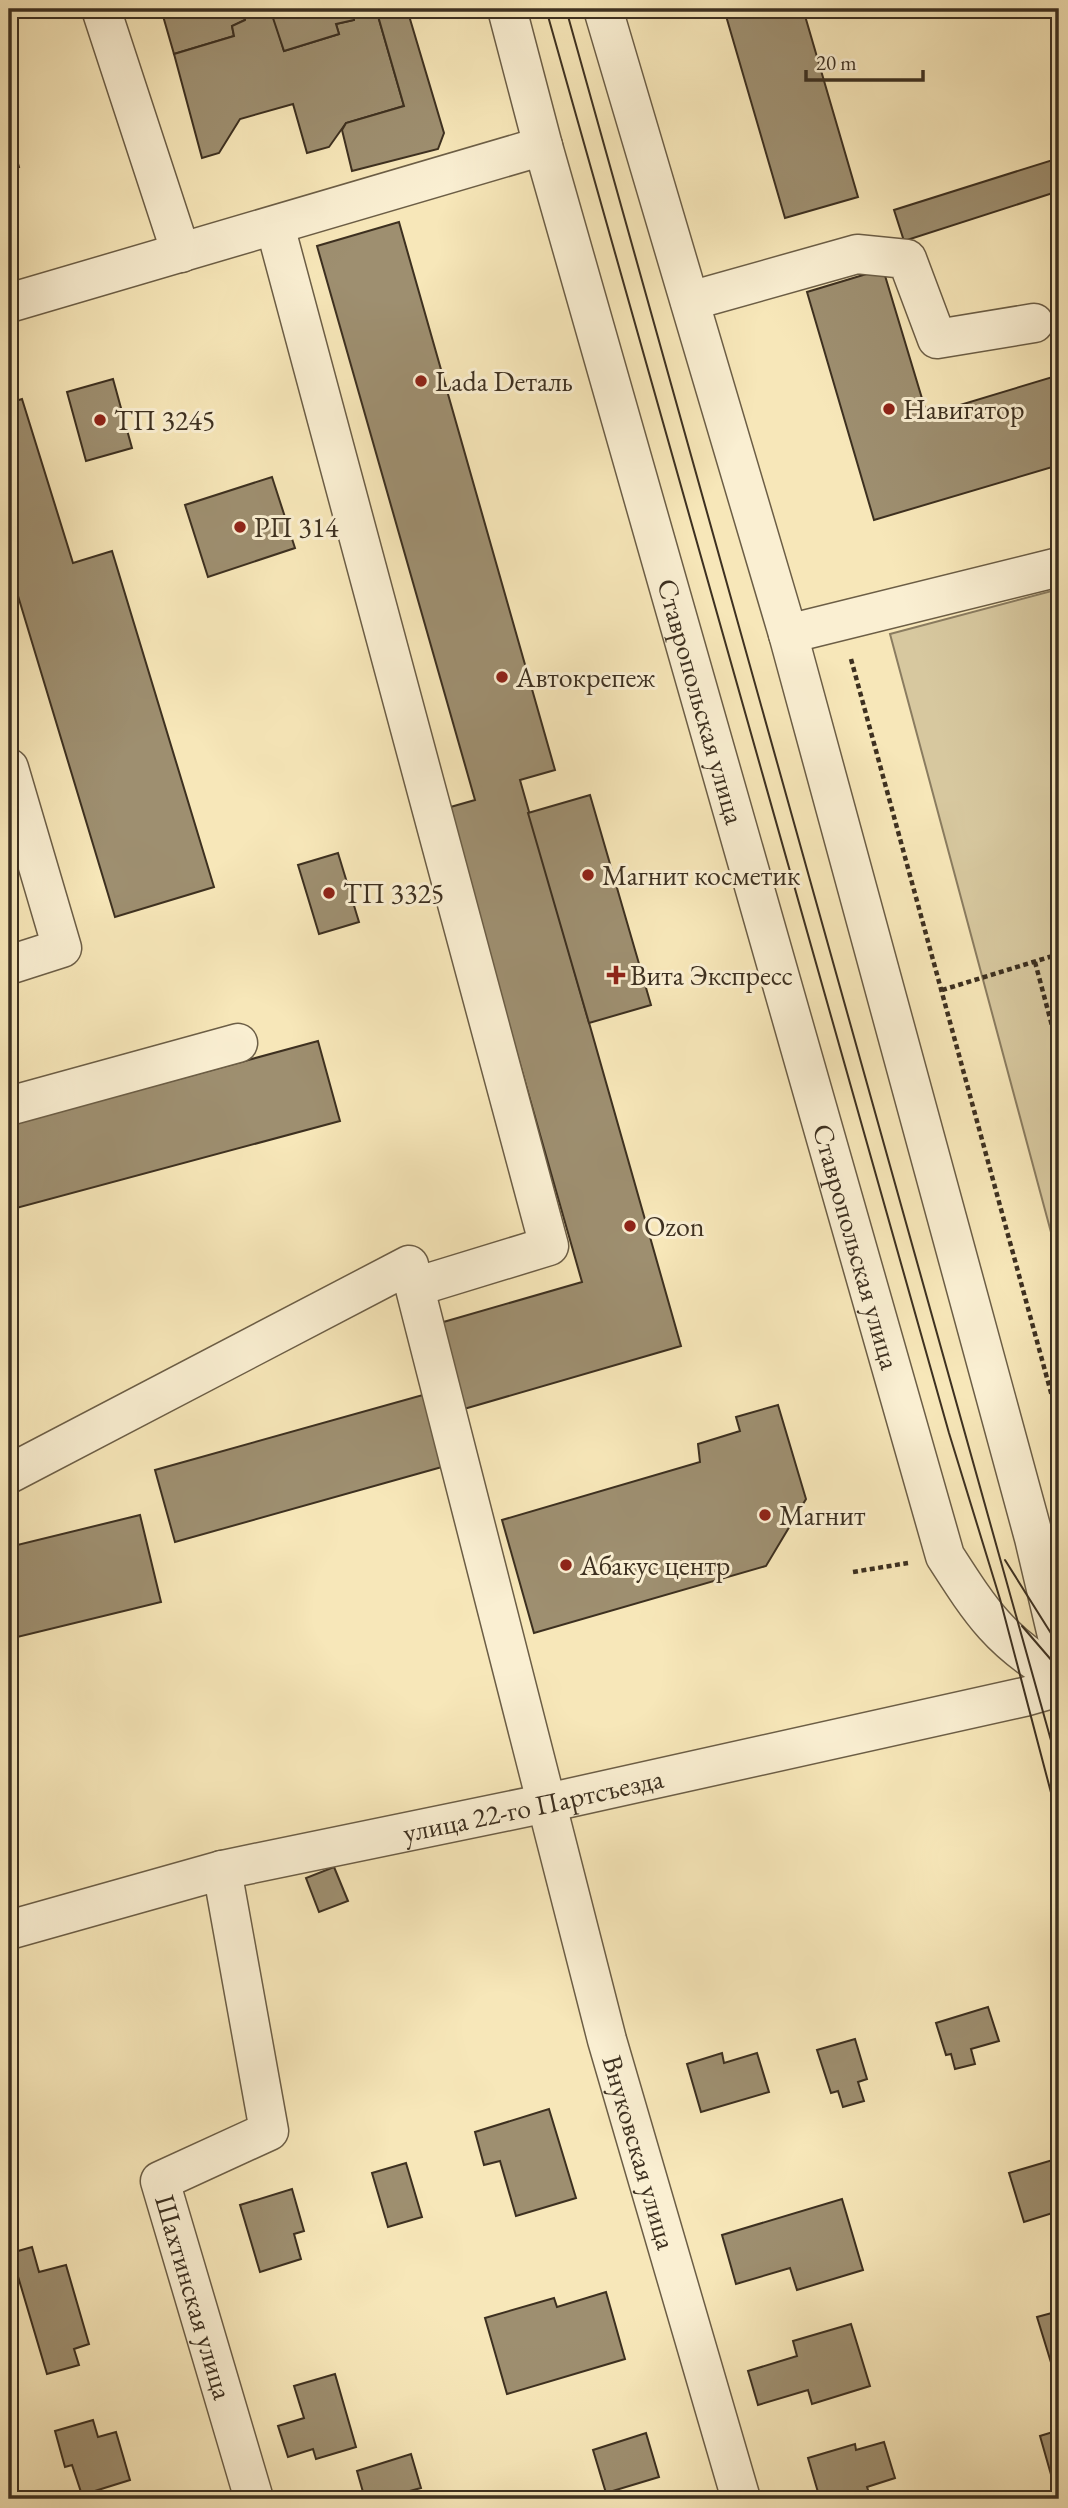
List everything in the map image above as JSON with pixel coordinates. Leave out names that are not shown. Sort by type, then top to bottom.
[{"type":"street","points":[[101,9],[181,253]]},
{"type":"street","name":"Ставропольская улица","points":[[507,9],[543,146],[945,1556],[983,1615],[998,1631],[1021,1653],[1059,1676]]},
{"type":"street","points":[[603,9],[789,634],[1034,1538],[1059,1644]]},
{"type":"street","points":[[9,303],[543,146]]},
{"type":"street","points":[[9,1474],[409,1265],[415,1287],[549,1246],[275,226]]},
{"type":"street","points":[[690,301],[857,254],[907,258],[937,339],[1034,323]]},
{"type":"street","points":[[789,634],[1059,567]]},
{"type":"street","points":[[9,768],[62,948],[9,965]]},
{"type":"street","points":[[9,1106],[237,1043]]},
{"type":"street","name":"Внуковская улица","points":[[415,1287],[607,2040],[741,2499]]},
{"type":"street","name":"улица 22-го Партсъезда","points":[[9,1930],[222,1870],[547,1803],[1059,1687]]},
{"type":"street","name":"Шахтинская улица","points":[[222,1870],[269,2131],[160,2181],[254,2499]]},
{"type":"path","points":[[841,621],[1059,1422]]},
{"type":"path","points":[[942,990],[1059,954]]},
{"type":"path","points":[[1035,962],[1059,1052]]},
{"type":"shaded area","points":[[1059,589],[1059,1262],[890,634]]},
{"type":"building","points":[[161,9],[246,9],[245,20],[232,26],[234,36],[174,54]]},
{"type":"building","points":[[246,9],[272,11],[284,51],[339,34],[336,24],[354,20],[354,9],[376,9],[404,106],[346,123],[329,147],[307,153],[293,104],[240,119],[219,153],[202,158],[174,54],[234,36],[232,26],[245,20]]},
{"type":"building","points":[[270,9],[354,9],[354,20],[336,24],[339,34],[284,51]]},
{"type":"building","points":[[376,9],[407,9],[444,133],[438,149],[352,171],[342,130],[346,123],[404,106]]},
{"type":"building","points":[[724,9],[803,9],[858,197],[785,218]]},
{"type":"building","points":[[9,132],[19,167],[9,170]]},
{"type":"building","points":[[1059,158],[1059,191],[904,241],[894,210]]},
{"type":"building","points":[[399,222],[555,770],[520,780],[681,1346],[464,1409],[440,1323],[582,1282],[447,808],[475,800],[317,246]]},
{"type":"building","points":[[883,269],[927,415],[1059,375],[1059,465],[874,520],[807,292]]},
{"type":"building","name":"ТП 3245","points":[[113,379],[132,448],[86,461],[67,392]]},
{"type":"building","points":[[22,399],[73,563],[112,551],[214,887],[115,917],[15,586],[9,588],[9,403]]},
{"type":"building","name":"РП 314","points":[[272,477],[295,548],[208,577],[185,505]]},
{"type":"building","points":[[590,795],[651,1005],[589,1023],[528,813]]},
{"type":"building","name":"ТП 3325","points":[[338,853],[359,922],[319,934],[298,865]]},
{"type":"building","points":[[318,1041],[340,1121],[9,1210],[9,1125]]},
{"type":"building","points":[[430,1393],[449,1465],[175,1542],[155,1470]]},
{"type":"building","points":[[778,1405],[806,1499],[766,1566],[534,1633],[502,1520],[700,1462],[698,1444],[740,1431],[736,1417]]},
{"type":"building","points":[[140,1515],[161,1602],[9,1639],[9,1547]]},
{"type":"building","points":[[334,1867],[348,1901],[319,1912],[306,1878]]},
{"type":"building","points":[[988,2007],[999,2041],[971,2049],[975,2064],[955,2069],[951,2054],[946,2055],[936,2023]]},
{"type":"building","points":[[855,2039],[867,2079],[858,2082],[864,2101],[843,2107],[838,2091],[831,2093],[817,2050]]},
{"type":"building","points":[[722,2053],[724,2063],[757,2053],[769,2092],[701,2112],[687,2064]]},
{"type":"building","points":[[549,2109],[576,2198],[516,2216],[500,2161],[484,2165],[475,2132]]},
{"type":"building","points":[[1056,2159],[1059,2211],[1024,2222],[1009,2173]]},
{"type":"building","points":[[406,2163],[422,2217],[388,2227],[372,2173]]},
{"type":"building","points":[[292,2189],[304,2231],[294,2234],[301,2259],[260,2272],[240,2205]]},
{"type":"building","points":[[842,2199],[863,2270],[797,2290],[790,2268],[736,2284],[722,2235]]},
{"type":"building","points":[[32,2247],[39,2272],[66,2265],[89,2344],[74,2349],[79,2365],[47,2374],[11,2253]]},
{"type":"building","points":[[606,2292],[625,2359],[507,2394],[485,2318],[554,2298],[557,2307]]},
{"type":"building","points":[[1059,2311],[1059,2367],[1053,2369],[1037,2317]]},
{"type":"building","points":[[851,2324],[870,2386],[812,2404],[808,2390],[758,2405],[748,2371],[797,2356],[793,2341]]},
{"type":"building","points":[[335,2374],[356,2447],[316,2459],[313,2449],[288,2457],[278,2426],[304,2418],[294,2386]]},
{"type":"building","points":[[93,2420],[98,2437],[116,2432],[130,2480],[82,2495],[72,2465],[65,2467],[55,2431]]},
{"type":"building","points":[[1059,2430],[1059,2476],[1052,2478],[1040,2436]]},
{"type":"building","points":[[646,2433],[659,2477],[606,2493],[593,2450]]},
{"type":"building","points":[[884,2442],[895,2478],[867,2487],[871,2499],[820,2499],[808,2458],[855,2444],[856,2450]]},
{"type":"building","points":[[411,2454],[421,2488],[406,2492],[408,2499],[365,2499],[357,2471]]},
{"type":"tram line","points":[[546,9],[949,1433],[1000,1599],[1059,1823]]},
{"type":"tram line","points":[[566,9],[1059,1769]]},
{"type":"tram line","points":[[1005,1560],[1059,1646]]},
{"type":"tram line","points":[[1022,1626],[1059,1669]]},
{"type":"place","name":"Lada Dеталь","points":[[421,381]]},
{"type":"place","name":"Навигатор","points":[[889,409]]},
{"type":"place","name":"ТП 3245","points":[[100,420]]},
{"type":"place","name":"РП 314","points":[[240,527]]},
{"type":"place","name":"Автокрепеж","points":[[502,677]]},
{"type":"place","name":"Магнит косметик","points":[[588,875]]},
{"type":"place","name":"ТП 3325","points":[[329,893]]},
{"type":"place","name":"Вита Экспресс","points":[[616,975]]},
{"type":"place","name":"Ozon","points":[[630,1226]]},
{"type":"place","name":"Магнит","points":[[765,1515]]},
{"type":"place","name":"Абакус центр","points":[[566,1565]]}]
